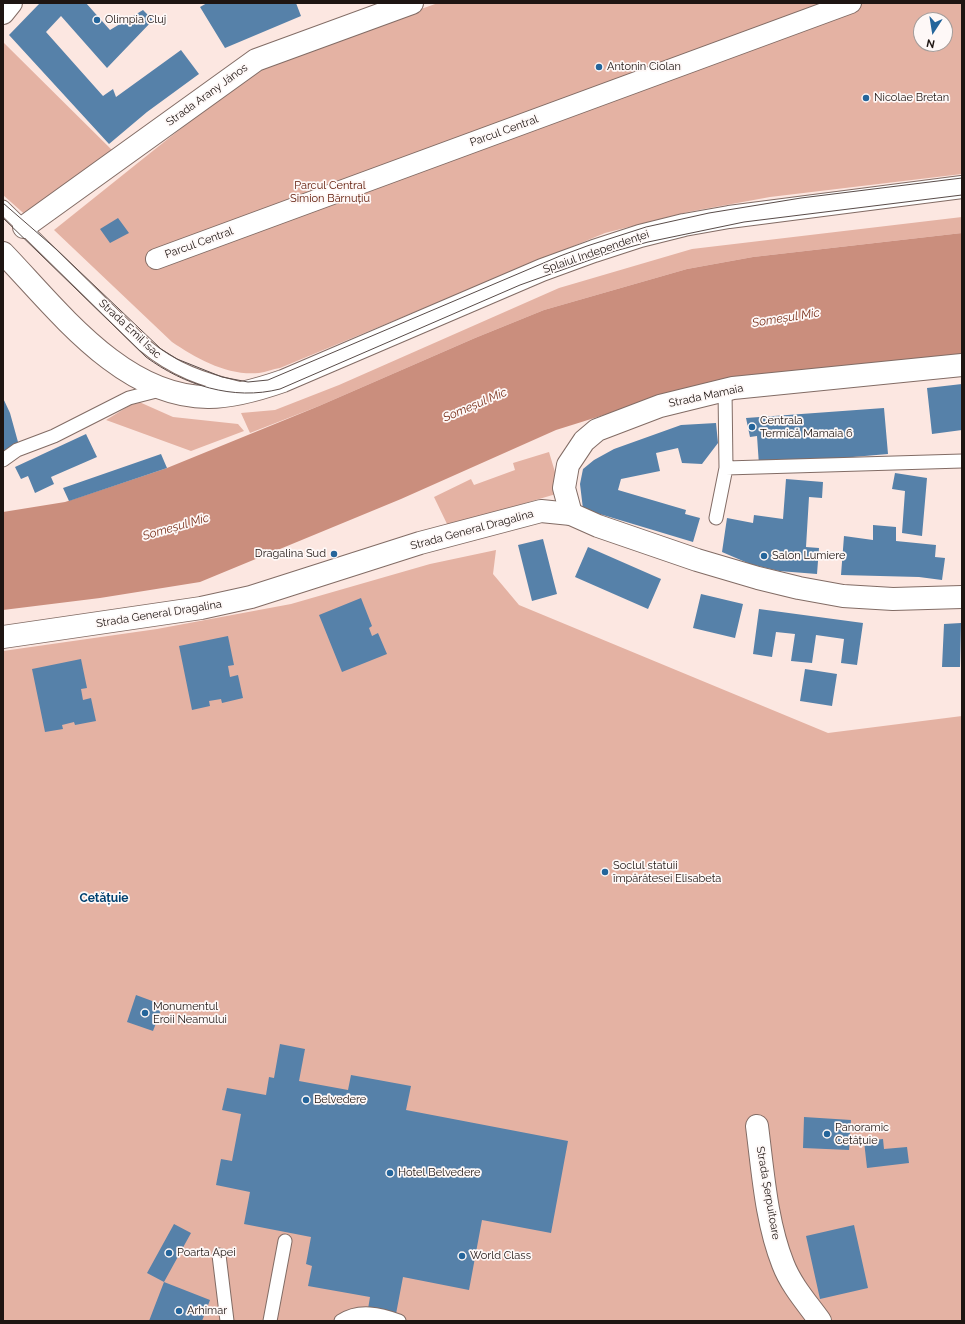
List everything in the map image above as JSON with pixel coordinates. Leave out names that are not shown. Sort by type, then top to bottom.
[{"type":"street","points":[[3,13],[11,3]]},
{"type":"street","name":"Strada Arany János","points":[[24,227],[256,60],[412,3]]},
{"type":"street","name":"Parcul Central","points":[[156,259],[851,3]]},
{"type":"street","name":"Splaiul Independenței","points":[[251,390],[283,381],[332,361],[542,270],[640,236],[684,225],[729,217],[962,187]]},
{"type":"street","points":[[3,253],[89,342],[125,369],[164,389],[182,394],[209,397],[251,390]]},
{"type":"street","name":"Strada Mamaia","points":[[571,514],[564,488],[568,465],[584,441],[597,430],[660,406],[724,390],[962,365]]},
{"type":"street","name":"Strada General Dragalina","points":[[3,637],[201,608],[244,599],[289,586],[420,543],[541,511],[571,514],[697,560],[758,578],[799,588],[843,596],[886,599],[962,597]]},
{"type":"street","name":"Strada Șerpuitoare","points":[[757,1126],[773,1235],[784,1266],[800,1294],[820,1321]]},
{"type":"lane","name":"Strada Emil Isac","points":[[3,207],[160,359],[174,367],[206,380],[251,390]]},
{"type":"lane","points":[[3,460],[17,450],[54,436],[129,398],[164,389]]},
{"type":"lane","points":[[716,518],[726,468],[724,390]]},
{"type":"lane","points":[[726,468],[962,461]]},
{"type":"lane","points":[[270,1321],[285,1241]]},
{"type":"lane","points":[[219,1255],[227,1321]]},
{"type":"lane","points":[[341,1321],[365,1313],[382,1315],[399,1321]]},
{"type":"green space","name":"Parcul Central Simion Bărnuțiu","points":[[438,3],[962,3],[962,174],[770,197],[688,212],[605,233],[280,368],[259,373],[236,372],[202,360],[172,342],[54,230],[259,66]]},
{"type":"green space","points":[[3,42],[117,155],[30,219],[3,195]]},
{"type":"green space","points":[[962,217],[962,233],[753,257],[687,269],[544,310],[475,338],[319,406],[250,433],[241,413],[275,410],[339,385],[559,288],[692,249]]},
{"type":"green space","points":[[137,401],[173,417],[238,424],[244,431],[191,451],[106,420]]},
{"type":"green space","points":[[549,452],[555,472],[556,494],[448,526],[434,497],[471,479],[474,485],[515,470],[513,463]]},
{"type":"green space","points":[[496,550],[493,574],[519,605],[828,733],[962,716],[962,1321],[3,1321],[3,651],[157,629],[291,604],[430,564]]},
{"type":"water","name":"Someșul Mic","points":[[962,233],[962,354],[623,409],[556,430],[401,499],[200,582],[100,598],[3,610],[3,512],[65,502],[167,468],[319,406],[475,338],[544,310],[687,269],[753,257]]},
{"type":"building","points":[[40,3],[86,3],[110,30],[143,10],[153,20],[107,68],[61,16],[46,32],[103,96],[113,89],[116,97],[181,50],[199,74],[147,112],[109,144],[9,35]]},
{"type":"building","points":[[207,3],[296,3],[301,16],[225,48],[200,7]]},
{"type":"building","points":[[118,218],[129,233],[110,243],[100,229]]},
{"type":"building","points":[[962,384],[962,430],[932,434],[927,388]]},
{"type":"building","points":[[3,398],[10,413],[18,442],[3,452]]},
{"type":"building","points":[[884,408],[888,454],[759,465],[757,436],[750,437],[746,418]]},
{"type":"building","points":[[716,423],[718,443],[702,464],[682,463],[678,448],[656,453],[660,471],[621,479],[618,490],[686,510],[685,514],[700,518],[693,542],[583,509],[580,484],[583,469],[594,460],[614,449],[681,425]]},
{"type":"building","points":[[86,434],[97,457],[51,477],[54,484],[35,493],[28,476],[21,479],[15,467]]},
{"type":"building","points":[[161,454],[167,468],[69,501],[63,488]]},
{"type":"building","points":[[895,473],[927,478],[922,536],[902,533],[905,491],[892,489]]},
{"type":"building","points":[[786,479],[823,482],[822,498],[809,497],[806,547],[819,548],[817,574],[779,571],[750,564],[722,552],[727,518],[753,523],[754,515],[783,519]]},
{"type":"building","points":[[873,525],[896,527],[896,541],[936,545],[935,557],[945,558],[942,580],[919,577],[841,575],[844,536],[873,540]]},
{"type":"building","points":[[543,539],[557,594],[532,601],[518,545]]},
{"type":"building","points":[[588,547],[661,579],[648,609],[575,577]]},
{"type":"building","points":[[701,594],[743,604],[735,638],[693,628]]},
{"type":"building","points":[[361,598],[372,626],[369,628],[372,636],[378,633],[387,654],[342,672],[319,615]]},
{"type":"building","points":[[759,609],[863,623],[857,665],[841,663],[844,639],[816,635],[812,663],[791,661],[795,634],[776,632],[772,657],[753,654]]},
{"type":"building","points":[[961,623],[960,667],[942,667],[944,624]]},
{"type":"building","points":[[228,636],[234,665],[228,666],[230,677],[238,675],[243,698],[222,703],[221,699],[209,701],[210,706],[192,710],[179,646]]},
{"type":"building","points":[[81,659],[87,688],[81,689],[83,700],[91,698],[96,721],[75,725],[74,722],[62,725],[63,729],[45,732],[32,669]]},
{"type":"building","points":[[805,669],[837,674],[832,706],[800,701]]},
{"type":"building","name":"Monumentul Eroii Neamului","points":[[136,995],[163,1005],[153,1031],[127,1022]]},
{"type":"building","name":"Hotel Belvedere","points":[[280,1044],[305,1049],[299,1081],[348,1090],[351,1075],[411,1086],[406,1110],[568,1141],[551,1233],[482,1220],[469,1290],[403,1277],[396,1314],[368,1309],[370,1297],[308,1286],[312,1266],[306,1264],[311,1237],[244,1224],[250,1192],[216,1185],[221,1159],[232,1161],[241,1114],[222,1110],[227,1088],[266,1095],[269,1077],[274,1078]]},
{"type":"building","name":"Panoramic Cetățuie","points":[[804,1117],[851,1120],[849,1150],[803,1148]]},
{"type":"building","points":[[883,1139],[884,1149],[907,1147],[909,1163],[867,1168],[864,1141]]},
{"type":"building","name":"Poarta Apei","points":[[174,1224],[191,1233],[164,1282],[147,1273]]},
{"type":"building","points":[[854,1225],[868,1288],[820,1299],[806,1236]]},
{"type":"building","name":"Arhimar","points":[[164,1282],[210,1300],[202,1321],[149,1321]]},
{"type":"tram line","points":[[3,203],[56,249],[161,349],[177,359],[222,377],[248,382],[268,380],[560,256],[646,227],[709,213],[801,198],[962,178]]},
{"type":"tram line","points":[[3,218],[146,357],[176,376],[193,383],[227,392],[245,393],[280,389],[520,285],[615,251],[648,242],[744,222],[962,195]]},
{"type":"place","name":"Olimpia Cluj","points":[[97,20]]},
{"type":"place","name":"Antonin Ciolan","points":[[599,67]]},
{"type":"place","name":"Nicolae Bretan","points":[[866,98]]},
{"type":"place","name":"Centrala Termică Mamaia 6","points":[[752,427]]},
{"type":"place","name":"Dragalina Sud","points":[[334,554]]},
{"type":"place","name":"Salon Lumiere","points":[[764,556]]},
{"type":"place","name":"Soclul statuii împărătesei Elisabeta","points":[[605,872]]},
{"type":"place","name":"Monumentul Eroii Neamului","points":[[145,1013]]},
{"type":"place","name":"Belvedere","points":[[306,1100]]},
{"type":"place","name":"Panoramic Cetățuie","points":[[827,1134]]},
{"type":"place","name":"Hotel Belvedere","points":[[390,1173]]},
{"type":"place","name":"Poarta Apei","points":[[169,1253]]},
{"type":"place","name":"World Class","points":[[462,1256]]},
{"type":"place","name":"Arhimar","points":[[179,1311]]},
{"type":"district","name":"Cetățuie","points":[[104,898]]}]
